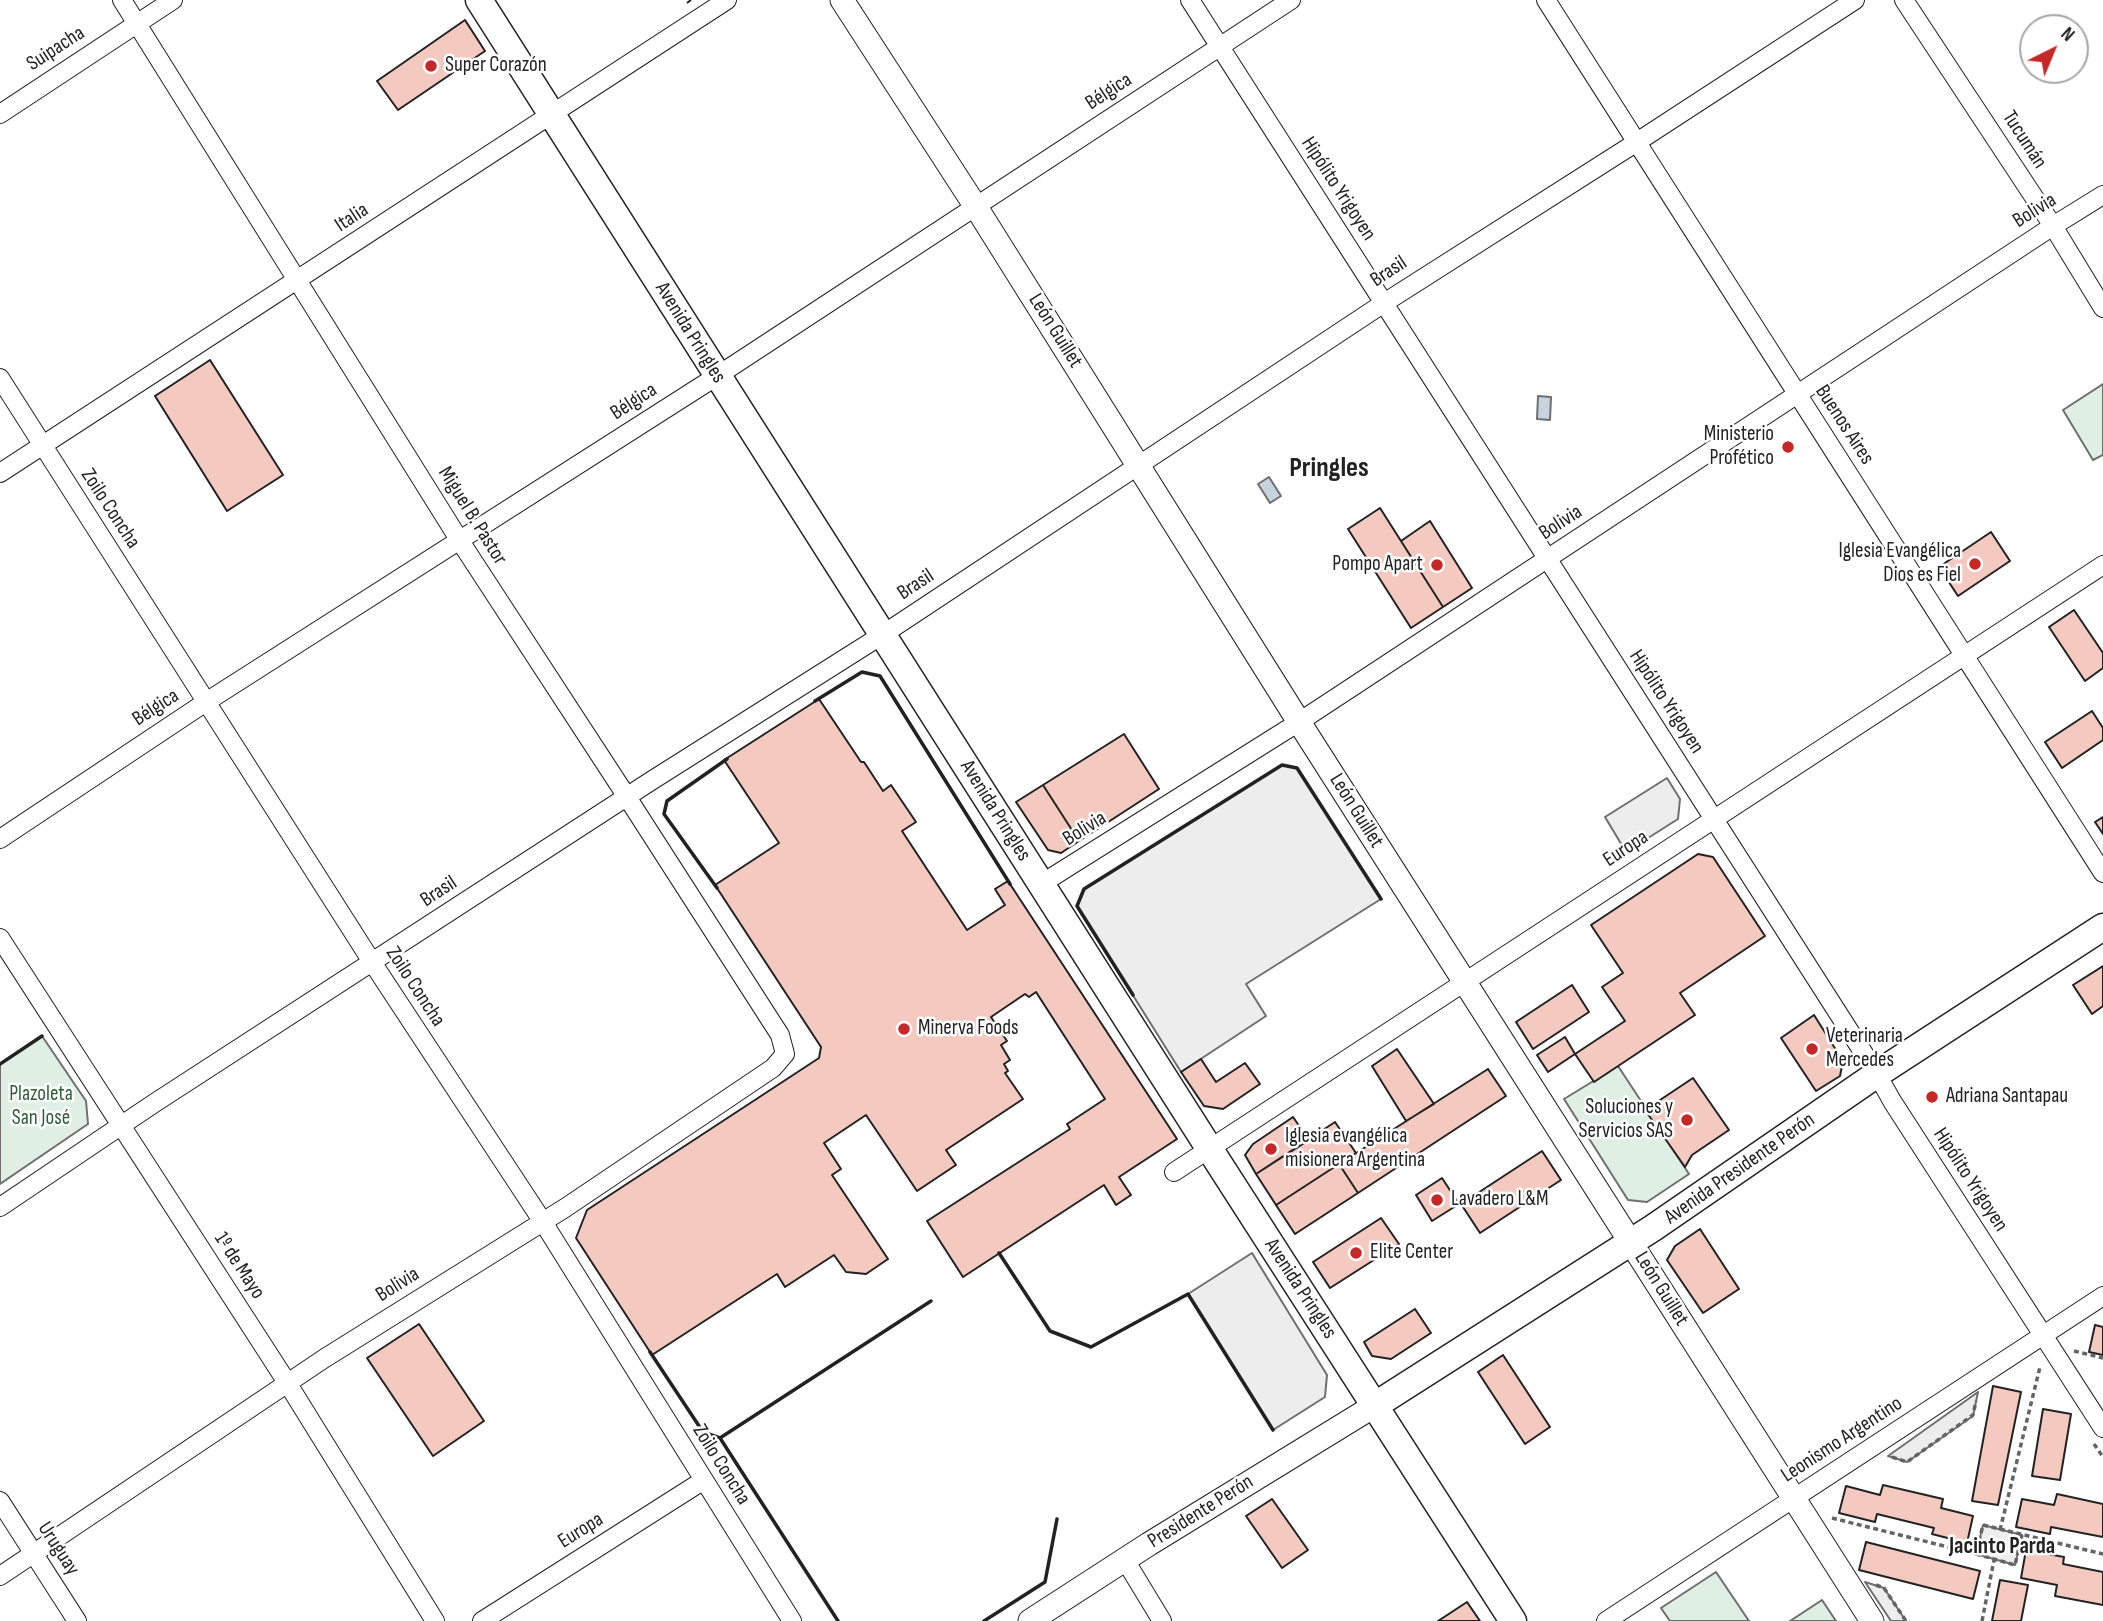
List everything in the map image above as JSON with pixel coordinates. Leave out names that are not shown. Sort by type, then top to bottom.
[{"type":"main road","name":"Avenida Pringles","points":[[479,0],[1513,1621]]},
{"type":"main road","name":"Avenida Presidente Perón","points":[[1374,1406],[1632,1242],[1877,1074],[2103,927]]},
{"type":"street","name":"Miguel B. Pastor","points":[[122,0],[460,541],[780,1035],[785,1054]]},
{"type":"street","name":"Suipacha","points":[[0,114],[173,0]]},
{"type":"street","name":"Italia","points":[[0,473],[727,0]]},
{"type":"street","name":"León Guillet","points":[[842,0],[1872,1621]]},
{"type":"street","name":"Hipólito Yrigoyen","points":[[1190,0],[2103,1428]]},
{"type":"street","name":"Bélgica","points":[[0,839],[206,702],[717,376],[1291,0]]},
{"type":"street","name":"Buenos Aires","points":[[1546,0],[2103,873]]},
{"type":"street","name":"Brasil","points":[[0,1207],[372,962],[882,635],[1384,303],[1855,0]]},
{"type":"street","name":"Tucumán","points":[[1904,0],[2053,226],[2103,308]]},
{"type":"street","name":"Bolivia","points":[[1041,884],[1299,722],[2103,195]]},
{"type":"street","name":"Zoilo Concha","points":[[0,378],[372,962],[543,1222],[792,1621]]},
{"type":"street","name":"Europa","points":[[1174,1172],[2103,565]]},
{"type":"street","name":"1º de Mayo","points":[[0,938],[288,1384],[435,1621]]},
{"type":"street","name":"Bolivia","points":[[0,1576],[325,1358],[543,1222],[773,1069],[785,1054]]},
{"type":"street","name":"Leonismo Argentino","points":[[1606,1621],[2103,1296]]},
{"type":"street","name":"Presidente Perón","points":[[1030,1621],[1374,1406]]},
{"type":"street","name":"Europa","points":[[482,1621],[704,1480]]},
{"type":"street","name":"Uruguay","points":[[0,1501],[77,1621]]},
{"type":"street","points":[[1125,1560],[1162,1621]]},
{"type":"path","points":[[2073,1343],[2078,1360]]},
{"type":"path","points":[[2073,1350],[2103,1358]]},
{"type":"path","points":[[2000,1530],[2042,1368],[2033,1365]]},
{"type":"path","points":[[1888,1456],[1907,1462],[1973,1416],[1978,1392]]},
{"type":"path","points":[[1823,1516],[2015,1565],[2022,1535]]},
{"type":"path","points":[[1976,1554],[1983,1525],[2103,1554]]},
{"type":"path","points":[[1982,1621],[1994,1560]]},
{"type":"path","points":[[1874,1585],[1884,1588],[1906,1621]]},
{"type":"green space","points":[[2103,384],[2103,455],[2093,460],[2063,410]]},
{"type":"green space","name":"Plazoleta San José","points":[[42,1036],[86,1101],[88,1124],[0,1184],[0,1064]]},
{"type":"green space","points":[[1618,1066],[1689,1174],[1647,1202],[1628,1200],[1564,1099]]},
{"type":"green space","points":[[1716,1572],[1749,1621],[1670,1621],[1661,1608]]},
{"type":"green space","points":[[1822,1600],[1836,1621],[1790,1621]]},
{"type":"shaded area","points":[[1538,396],[1551,397],[1550,420],[1537,419]]},
{"type":"shaded area","points":[[1269,477],[1281,496],[1270,503],[1258,484]]},
{"type":"shaded area","points":[[1282,765],[1297,768],[1381,899],[1246,984],[1266,1016],[1181,1072],[1077,906],[1084,889]]},
{"type":"shaded area","points":[[1667,778],[1680,799],[1678,819],[1626,852],[1605,817]]},
{"type":"shaded area","points":[[1252,1253],[1327,1375],[1325,1397],[1273,1430],[1188,1294]]},
{"type":"shaded area","points":[[1978,1392],[1973,1416],[1907,1462],[1888,1456]]},
{"type":"shaded area","points":[[1983,1525],[2022,1535],[2015,1565],[1976,1554]]},
{"type":"shaded area","points":[[1865,1582],[1884,1588],[1906,1621],[1891,1621]]},
{"type":"building","name":"Super Corazón","points":[[465,20],[485,51],[398,110],[377,81]]},
{"type":"building","points":[[210,360],[283,475],[227,511],[155,396]]},
{"type":"building","points":[[1380,508],[1443,607],[1411,628],[1348,529]]},
{"type":"building","name":"Pompo Apart","points":[[1430,521],[1472,588],[1443,607],[1401,541]]},
{"type":"building","name":"Iglesia Evangélica Dios es Fiel","points":[[1991,532],[2010,561],[1958,596],[1939,567]]},
{"type":"building","points":[[2074,610],[2103,653],[2103,668],[2085,681],[2049,627]]},
{"type":"building","name":"Minerva Foods","points":[[819,699],[883,791],[891,785],[916,822],[902,831],[967,930],[1005,905],[995,889],[1008,881],[1177,1139],[1119,1177],[1131,1195],[1116,1205],[1104,1185],[963,1277],[927,1221],[1070,1129],[1067,1124],[1105,1099],[1036,992],[1029,997],[1025,994],[991,1017],[1007,1041],[1001,1045],[1010,1060],[1004,1064],[1008,1071],[1005,1073],[1023,1099],[946,1150],[956,1165],[917,1191],[866,1115],[824,1143],[841,1169],[832,1175],[888,1259],[866,1274],[846,1272],[834,1255],[785,1287],[777,1274],[652,1355],[576,1238],[587,1210],[819,1058],[821,1047],[715,885],[779,843],[724,760]]},
{"type":"building","points":[[2092,711],[2103,728],[2103,740],[2062,768],[2045,742]]},
{"type":"building","points":[[1124,734],[1159,789],[1079,841],[1043,785]]},
{"type":"building","points":[[1043,785],[1079,841],[1061,853],[1048,850],[1016,802]]},
{"type":"building","points":[[2103,817],[2103,834],[2095,822]]},
{"type":"building","points":[[1698,854],[1713,857],[1765,936],[1680,993],[1695,1015],[1594,1082],[1575,1054],[1625,1021],[1602,987],[1623,973],[1591,925]]},
{"type":"building","points":[[2103,966],[2103,1006],[2092,1014],[2073,985]]},
{"type":"building","points":[[1572,985],[1589,1012],[1533,1049],[1516,1022]]},
{"type":"building","name":"Veterinaria Mercedes","points":[[1814,1015],[1843,1061],[1840,1076],[1816,1091],[1781,1038]]},
{"type":"building","points":[[1565,1037],[1575,1054],[1548,1072],[1537,1055]]},
{"type":"building","points":[[1397,1049],[1434,1104],[1406,1121],[1372,1066]]},
{"type":"building","points":[[1201,1059],[1216,1082],[1245,1063],[1260,1084],[1223,1109],[1204,1106],[1181,1072]]},
{"type":"building","points":[[1488,1069],[1506,1096],[1358,1193],[1339,1164]]},
{"type":"building","name":"Soluciones y Servicios SAS","points":[[1693,1078],[1729,1130],[1692,1155],[1685,1167],[1645,1110]]},
{"type":"building","name":"Iglesia evangélica misionera Argentina","points":[[1293,1117],[1309,1140],[1256,1174],[1245,1155],[1253,1144]]},
{"type":"building","points":[[1335,1122],[1356,1153],[1276,1205],[1256,1174]]},
{"type":"building","points":[[1542,1151],[1561,1180],[1480,1233],[1461,1204]]},
{"type":"building","points":[[1339,1164],[1358,1193],[1295,1234],[1276,1205]]},
{"type":"building","name":"Lavadero L&M","points":[[1442,1178],[1459,1204],[1432,1221],[1416,1195]]},
{"type":"building","name":"Elite Center","points":[[1381,1218],[1399,1244],[1330,1288],[1313,1262]]},
{"type":"building","points":[[1700,1229],[1739,1289],[1703,1313],[1667,1260],[1675,1246]]},
{"type":"building","points":[[1415,1309],[1431,1333],[1391,1359],[1372,1356],[1364,1342]]},
{"type":"building","points":[[419,1324],[484,1421],[433,1456],[367,1358]]},
{"type":"building","points":[[2095,1325],[2103,1327],[2103,1355],[2089,1352]]},
{"type":"building","points":[[1503,1355],[1550,1427],[1525,1444],[1478,1372]]},
{"type":"building","points":[[1993,1386],[2021,1392],[1998,1505],[1972,1501]]},
{"type":"building","points":[[2043,1409],[2071,1414],[2060,1480],[2032,1476]]},
{"type":"building","points":[[1883,1485],[1943,1499],[1941,1508],[1973,1516],[1967,1543],[1932,1534],[1934,1528],[1877,1514],[1875,1522],[1839,1513],[1846,1486],[1880,1495]]},
{"type":"building","points":[[2057,1494],[2103,1504],[2103,1537],[2051,1527],[2050,1534],[2016,1527],[2022,1499],[2054,1505]]},
{"type":"building","points":[[1272,1499],[1308,1550],[1282,1568],[1246,1516]]},
{"type":"building","points":[[1866,1542],[1980,1571],[1973,1599],[1859,1570]]},
{"type":"building","points":[[2026,1550],[2064,1557],[2063,1564],[2103,1572],[2103,1605],[2055,1596],[2057,1585],[2021,1578]]},
{"type":"building","points":[[2000,1580],[2028,1585],[2021,1621],[1992,1621]]},
{"type":"building","points":[[1467,1602],[1480,1621],[1438,1621]]},
{"type":"fence","points":[[687,3],[691,0]]},
{"type":"wall","points":[[815,701],[862,672],[880,676],[1010,884]]},
{"type":"wall","points":[[717,888],[664,814],[667,801],[727,759]]},
{"type":"wall","points":[[1133,995],[1077,906],[1084,889],[1282,765],[1297,768],[1381,899]]},
{"type":"wall","points":[[0,1064],[42,1036]]},
{"type":"wall","points":[[999,1253],[1050,1331],[1091,1347],[1188,1294],[1273,1430]]},
{"type":"wall","points":[[720,1438],[931,1301]]},
{"type":"wall","points":[[650,1352],[703,1432],[720,1438],[838,1621]]},
{"type":"wall","points":[[984,1621],[1045,1582],[1057,1519]]},
{"type":"place","name":"Super Corazón","points":[[431,66]]},
{"type":"place","name":"Ministerio Profético","points":[[1788,447]]},
{"type":"place","name":"Iglesia Evangélica Dios es Fiel","points":[[1975,564]]},
{"type":"place","name":"Pompo Apart","points":[[1437,565]]},
{"type":"place","name":"Minerva Foods","points":[[904,1029]]},
{"type":"place","name":"Veterinaria Mercedes","points":[[1812,1049]]},
{"type":"place","name":"Adriana Santapau","points":[[1932,1097]]},
{"type":"place","name":"Soluciones y Servicios SAS","points":[[1687,1120]]},
{"type":"place","name":"Iglesia evangélica misionera Argentina","points":[[1271,1149]]},
{"type":"place","name":"Lavadero L&M","points":[[1437,1200]]},
{"type":"place","name":"Elite Center","points":[[1356,1253]]},
{"type":"district","name":"Pringles","points":[[1329,469]]},
{"type":"district","name":"Jacinto Parda","points":[[2002,1547]]}]
